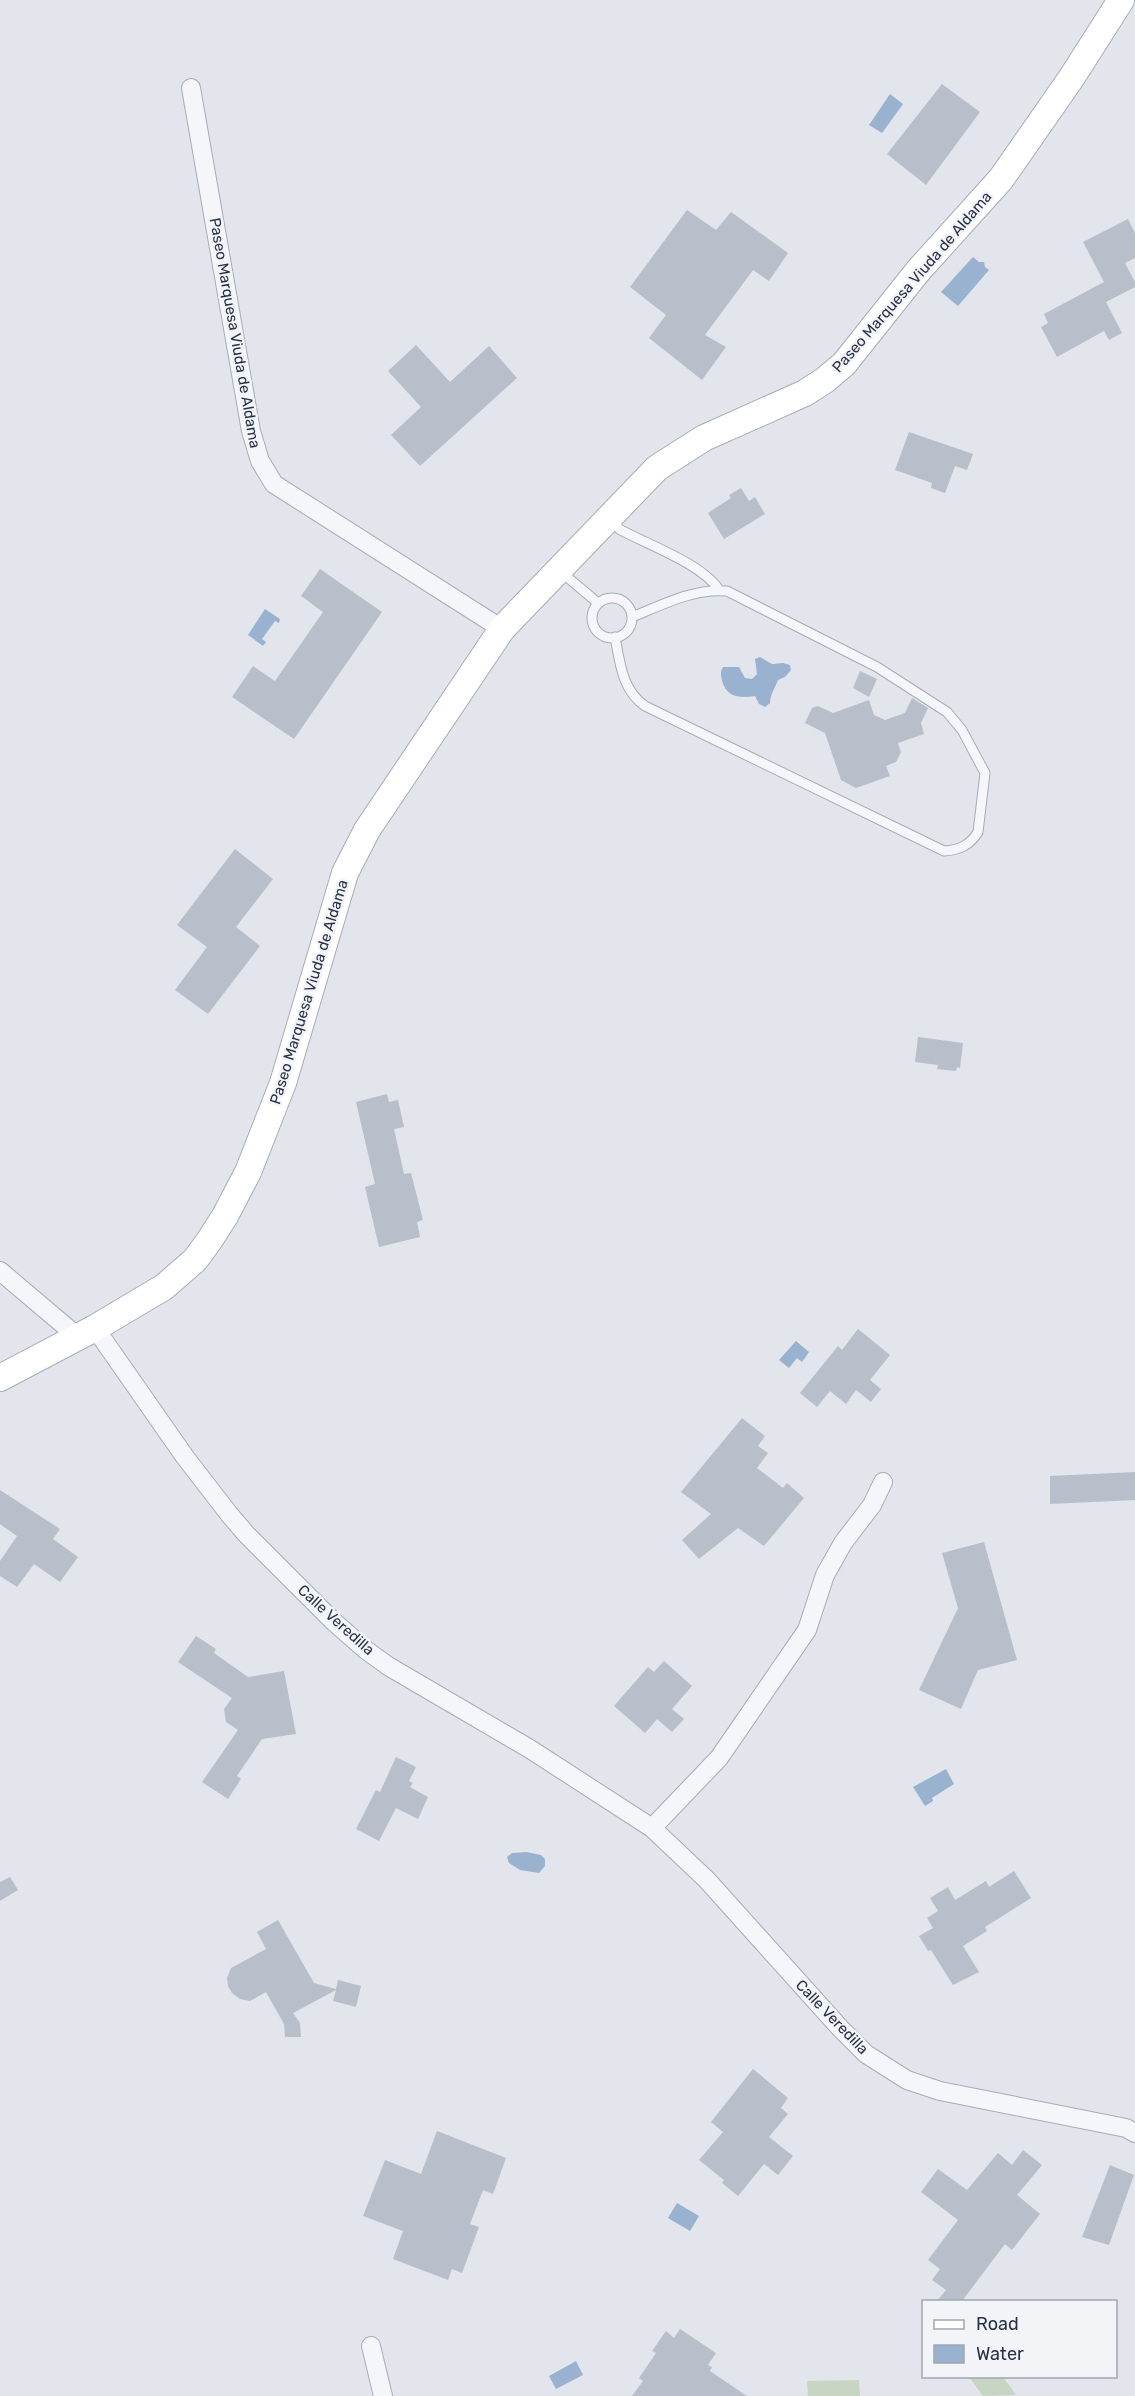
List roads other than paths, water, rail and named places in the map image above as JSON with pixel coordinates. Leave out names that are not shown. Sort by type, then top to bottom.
[{"type":"street","name":"Paseo Marquesa Viuda de Aldama","points":[[0,1378],[87,1333],[164,1287],[195,1260],[225,1216],[248,1172],[283,1083],[345,873],[367,830],[502,629],[657,468],[704,438],[805,393],[844,364],[918,271],[1001,179],[1116,10],[1135,6]]},
{"type":"street","name":"Paseo Marquesa Viuda de Aldama","points":[[191,88],[251,431],[260,461],[274,484],[502,629]]},
{"type":"street","name":"Calle Veredilla","points":[[0,1271],[87,1333],[235,1521],[351,1637],[388,1666],[530,1749],[652,1828],[707,1880],[866,2054],[908,2080],[940,2091],[1126,2128],[1135,2133]]},
{"type":"street","points":[[652,1828],[719,1758],[807,1629],[825,1575],[843,1543],[872,1505],[883,1482]]},
{"type":"street","points":[[371,2346],[383,2396]]},
{"type":"lane","points":[[610,515],[619,528],[695,567],[714,582],[719,590]]},
{"type":"lane","points":[[558,569],[598,603]]},
{"type":"lane","points":[[615,638],[625,682],[637,700],[645,706],[945,851],[956,850],[974,839],[978,832],[985,773],[962,730],[947,712],[877,667],[741,596],[719,590],[680,597],[632,617]]},
{"type":"lane","points":[[604,599],[619,599],[626,603],[632,617],[627,630],[615,638],[599,633],[592,619],[598,603],[604,599]]},
{"type":"water","points":[[890,94],[903,104],[882,133],[869,125]]},
{"type":"water","points":[[973,257],[979,262],[984,262],[985,267],[989,270],[958,306],[941,292]]},
{"type":"water","points":[[265,609],[280,619],[279,623],[275,621],[262,639],[266,642],[263,646],[248,635]]},
{"type":"water","points":[[760,657],[772,664],[790,665],[791,670],[785,677],[778,680],[770,703],[765,707],[759,704],[755,696],[739,697],[731,694],[724,687],[721,675],[723,667],[739,667],[745,678],[752,679],[757,674],[755,659]]},
{"type":"water","points":[[796,1341],[809,1352],[802,1362],[797,1358],[789,1368],[779,1360]]},
{"type":"water","points":[[946,1769],[954,1784],[932,1798],[933,1801],[925,1806],[913,1787]]},
{"type":"water","points":[[526,1852],[541,1855],[545,1859],[545,1866],[539,1873],[520,1870],[509,1863],[507,1857],[512,1853]]},
{"type":"water","points":[[677,2203],[699,2216],[690,2231],[668,2218]]},
{"type":"water","points":[[576,2361],[583,2375],[556,2389],[549,2376]]}]
